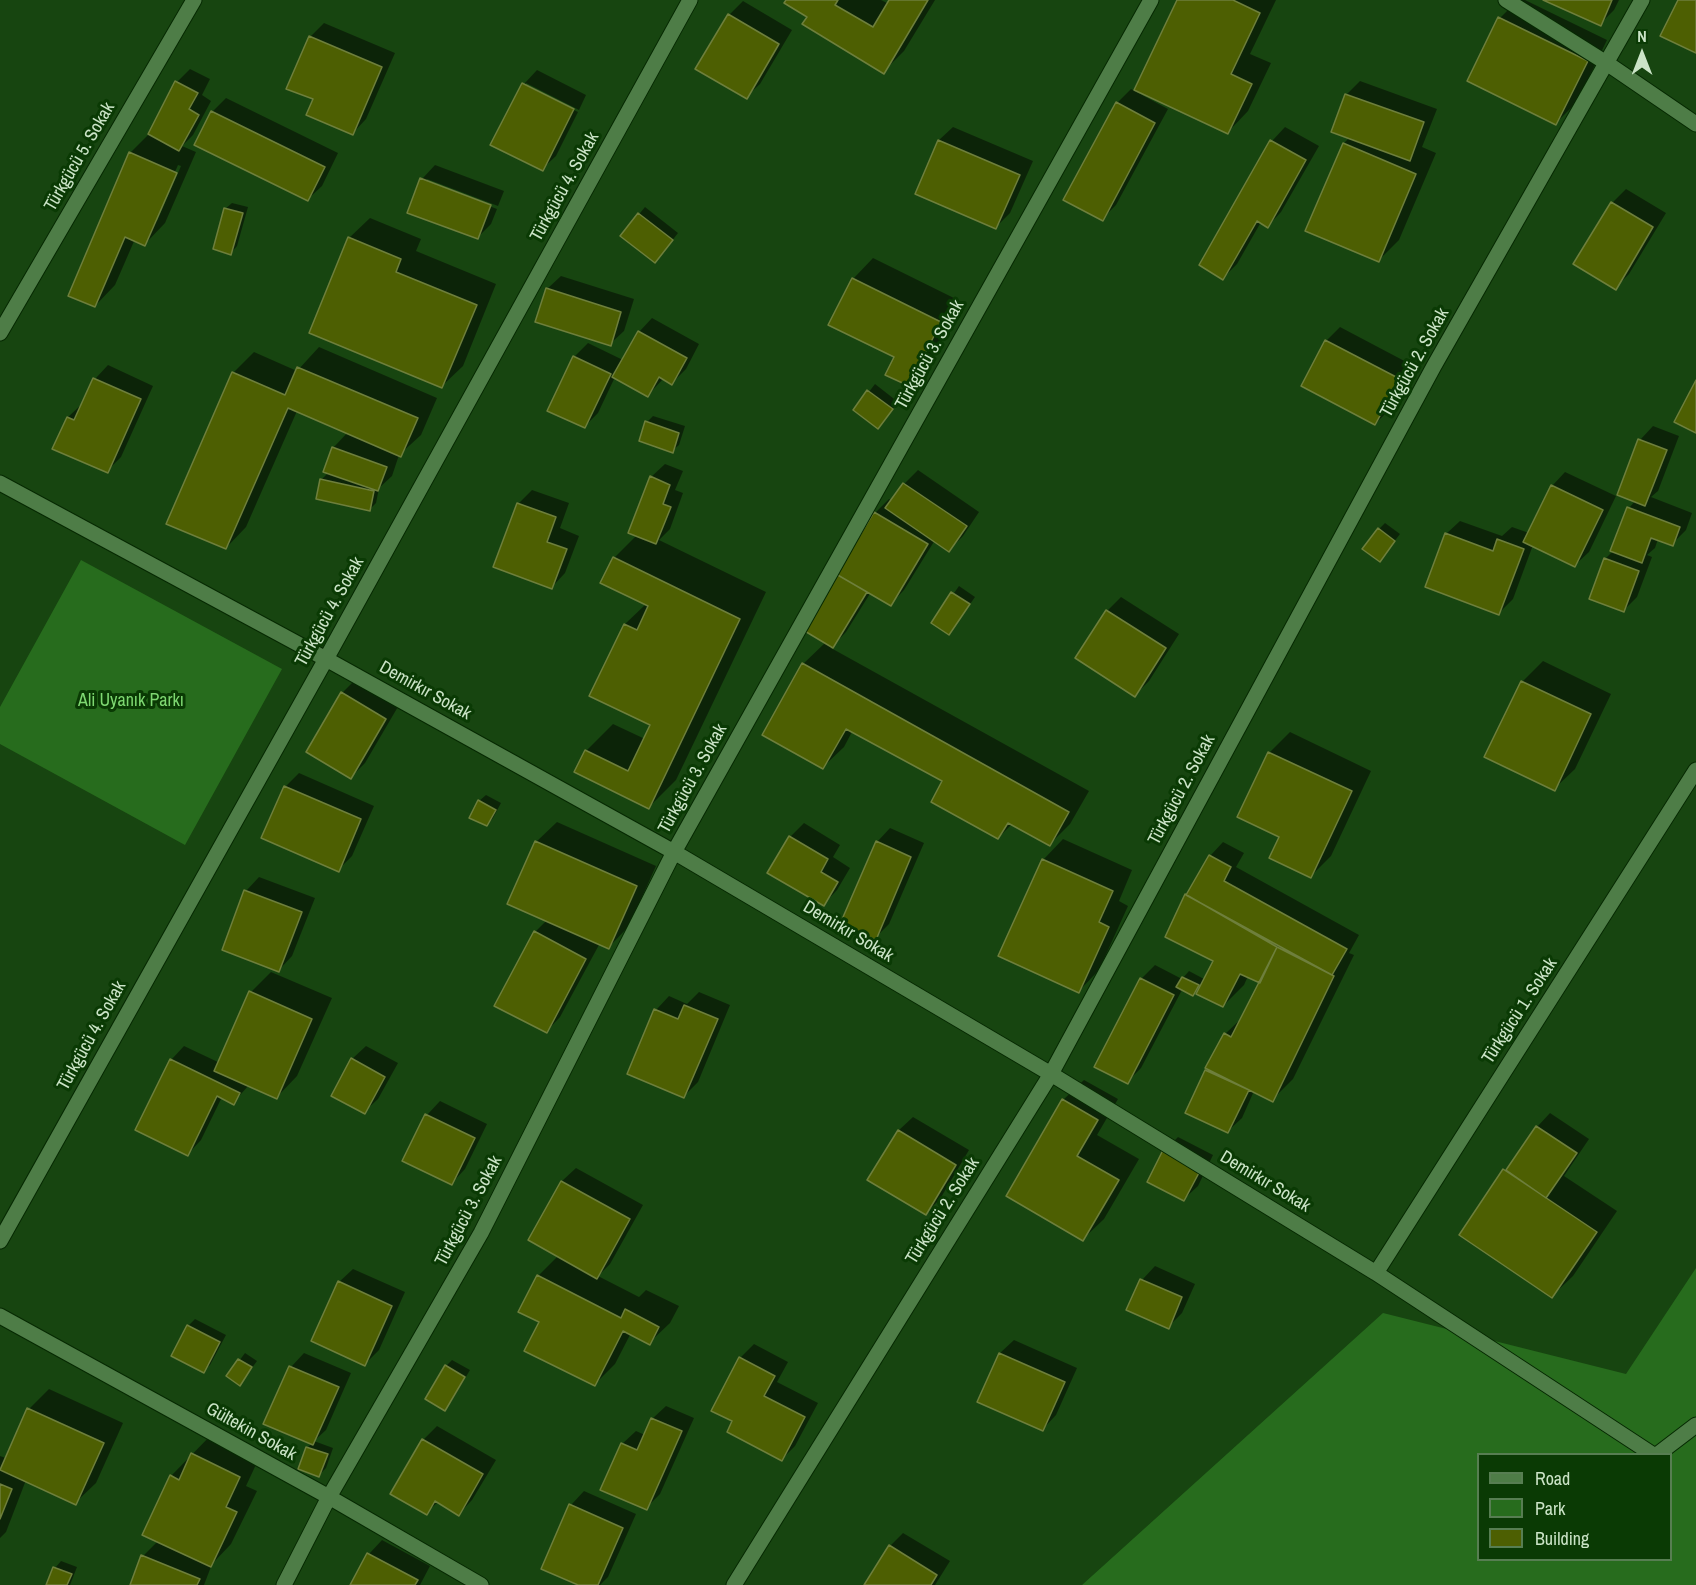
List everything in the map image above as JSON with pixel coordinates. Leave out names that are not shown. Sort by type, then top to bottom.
[{"type":"street","name":"Türkgücü 5. Sokak","points":[[0,333],[194,0]]},
{"type":"street","name":"Türkgücü 4. Sokak","points":[[0,1241],[690,0]]},
{"type":"street","name":"Türkgücü 3. Sokak","points":[[284,1585],[329,1497],[482,1233],[674,852],[1151,0]]},
{"type":"street","points":[[1506,0],[1608,64],[1696,124]]},
{"type":"street","name":"Türkgücü 2. Sokak","points":[[734,1585],[1051,1074],[1434,366],[1608,64],[1642,0]]},
{"type":"street","name":"Demirkır Sokak","points":[[0,483],[326,658],[674,852],[1051,1074],[1376,1273],[1649,1453]]},
{"type":"street","name":"Türkgücü 1. Sokak","points":[[1376,1273],[1696,770]]},
{"type":"street","name":"Gültekin Sokak","points":[[0,1316],[329,1497],[481,1585]]},
{"type":"street","points":[[1661,1453],[1696,1425]]},
{"type":"green space","name":"Ali Uyanık Parkı","points":[[81,560],[282,669],[185,845],[0,744],[0,707]]},
{"type":"green space","points":[[1696,1268],[1696,1585],[1082,1585],[1383,1313],[1626,1374]]},
{"type":"building","points":[[786,0],[838,0],[835,5],[873,27],[889,0],[928,0],[884,74],[802,24],[807,17],[784,3]]},
{"type":"building","points":[[1177,0],[1233,0],[1260,13],[1231,74],[1252,84],[1228,134],[1134,90]]},
{"type":"building","points":[[1543,0],[1612,0],[1601,26]]},
{"type":"building","points":[[1678,0],[1696,0],[1696,53],[1660,36]]},
{"type":"building","points":[[728,14],[779,44],[747,99],[695,69]]},
{"type":"building","points":[[1498,17],[1588,61],[1556,125],[1467,81]]},
{"type":"building","points":[[309,36],[382,67],[353,135],[306,115],[313,99],[286,89]]},
{"type":"building","points":[[175,81],[198,93],[189,109],[199,115],[179,151],[148,134]]},
{"type":"building","points":[[522,83],[574,109],[543,171],[490,145]]},
{"type":"building","points":[[1345,94],[1424,122],[1410,161],[1331,132]]},
{"type":"building","points":[[1116,102],[1155,123],[1103,221],[1063,200]]},
{"type":"building","points":[[211,111],[325,167],[308,201],[194,145]]},
{"type":"building","points":[[938,140],[1020,175],[996,229],[915,194]]},
{"type":"building","points":[[1270,140],[1306,160],[1268,228],[1257,221],[1223,280],[1199,265]]},
{"type":"building","points":[[1343,143],[1416,174],[1379,262],[1305,231]]},
{"type":"building","points":[[129,152],[177,173],[145,246],[125,237],[95,307],[68,296]]},
{"type":"building","points":[[420,178],[491,205],[478,239],[407,213]]},
{"type":"building","points":[[1611,202],[1653,227],[1616,290],[1573,264]]},
{"type":"building","points":[[224,208],[243,213],[231,255],[213,249]]},
{"type":"building","points":[[638,213],[673,240],[655,263],[620,236]]},
{"type":"building","points":[[348,237],[401,259],[396,272],[477,305],[442,388],[309,333]]},
{"type":"building","points":[[852,278],[941,322],[909,386],[885,375],[894,357],[828,325]]},
{"type":"building","points":[[546,288],[621,312],[611,346],[535,322]]},
{"type":"building","points":[[638,331],[687,358],[672,385],[659,377],[648,397],[612,377]]},
{"type":"building","points":[[1325,340],[1400,379],[1375,425],[1301,386]]},
{"type":"building","points":[[573,356],[611,374],[585,428],[547,411]]},
{"type":"building","points":[[297,367],[418,418],[401,457],[288,408],[226,549],[166,524],[232,372],[285,395]]},
{"type":"building","points":[[93,378],[141,399],[108,473],[52,449],[67,417],[74,420]]},
{"type":"building","points":[[1696,380],[1696,433],[1674,422]]},
{"type":"building","points":[[867,390],[893,409],[878,429],[853,410]]},
{"type":"building","points":[[645,421],[679,433],[673,453],[639,441]]},
{"type":"building","points":[[1638,439],[1667,450],[1645,506],[1617,495]]},
{"type":"building","points":[[332,447],[387,467],[378,491],[323,472]]},
{"type":"building","points":[[650,476],[670,485],[663,504],[671,507],[656,544],[628,533]]},
{"type":"building","points":[[320,479],[374,491],[370,511],[316,499]]},
{"type":"building","points":[[903,483],[967,526],[949,552],[885,508]]},
{"type":"building","points":[[1551,485],[1603,510],[1575,567],[1523,542]]},
{"type":"building","points":[[517,503],[556,517],[547,542],[567,549],[552,589],[493,567]]},
{"type":"building","points":[[1627,507],[1680,527],[1673,546],[1651,538],[1642,563],[1610,551]]},
{"type":"building","points":[[874,512],[928,544],[891,606],[836,574]]},
{"type":"building","points":[[1378,528],[1395,541],[1380,562],[1362,549]]},
{"type":"building","points":[[1445,533],[1493,551],[1497,539],[1524,549],[1499,615],[1425,587]]},
{"type":"building","points":[[613,557],[740,619],[649,809],[574,772],[585,750],[628,771],[650,725],[589,696],[624,624],[637,630],[648,606],[600,583]]},
{"type":"building","points":[[1604,558],[1639,571],[1624,612],[1589,599]]},
{"type":"building","points":[[836,574],[867,592],[833,648],[803,630]]},
{"type":"building","points":[[951,592],[970,604],[949,635],[931,623]]},
{"type":"building","points":[[1106,610],[1166,648],[1135,697],[1075,658]]},
{"type":"building","points":[[802,663],[1069,812],[1050,846],[1008,823],[998,839],[931,802],[942,781],[846,729],[823,769],[762,735]]},
{"type":"building","points":[[1521,681],[1591,714],[1555,791],[1484,757]]},
{"type":"building","points":[[341,692],[386,719],[351,779],[306,752]]},
{"type":"building","points":[[1268,752],[1352,791],[1311,878],[1269,858],[1279,837],[1237,817]]},
{"type":"building","points":[[284,786],[361,819],[339,872],[261,838]]},
{"type":"building","points":[[478,800],[496,810],[487,826],[469,818]]},
{"type":"building","points":[[789,836],[828,859],[821,872],[838,882],[824,906],[767,873]]},
{"type":"building","points":[[535,841],[637,886],[609,949],[507,904]]},
{"type":"building","points":[[876,841],[911,857],[876,940],[840,924]]},
{"type":"building","points":[[1209,855],[1231,867],[1224,881],[1347,949],[1332,975],[1186,895]]},
{"type":"building","points":[[1042,859],[1113,891],[1099,922],[1109,927],[1079,993],[998,956]]},
{"type":"building","points":[[244,890],[302,912],[279,972],[222,950]]},
{"type":"building","points":[[1185,894],[1277,947],[1260,983],[1240,974],[1223,1007],[1196,994],[1213,961],[1165,937]]},
{"type":"building","points":[[534,931],[586,959],[547,1033],[494,1006]]},
{"type":"building","points":[[1277,947],[1334,976],[1273,1102],[1205,1068],[1224,1033],[1231,1037]]},
{"type":"building","points":[[1182,977],[1199,985],[1193,996],[1176,987]]},
{"type":"building","points":[[1140,978],[1174,995],[1128,1084],[1094,1067]]},
{"type":"building","points":[[249,991],[312,1019],[277,1099],[214,1071]]},
{"type":"building","points":[[684,1005],[718,1019],[684,1098],[627,1074],[654,1009],[678,1019]]},
{"type":"building","points":[[351,1058],[385,1077],[365,1114],[331,1096]]},
{"type":"building","points":[[170,1059],[240,1093],[234,1105],[217,1096],[188,1156],[135,1130]]},
{"type":"building","points":[[1205,1070],[1249,1090],[1228,1133],[1185,1113]]},
{"type":"building","points":[[1062,1099],[1098,1120],[1077,1156],[1119,1180],[1083,1241],[1006,1196]]},
{"type":"building","points":[[425,1114],[475,1138],[452,1185],[402,1161]]},
{"type":"building","points":[[1536,1126],[1577,1153],[1546,1198],[1506,1170]]},
{"type":"building","points":[[898,1130],[956,1165],[926,1215],[867,1180]]},
{"type":"building","points":[[1163,1150],[1201,1169],[1184,1201],[1147,1182]]},
{"type":"building","points":[[1503,1169],[1597,1232],[1552,1298],[1459,1235]]},
{"type":"building","points":[[561,1181],[630,1219],[597,1279],[528,1240]]},
{"type":"building","points":[[537,1275],[621,1318],[625,1309],[659,1327],[650,1345],[623,1331],[595,1386],[524,1351],[539,1322],[518,1312]]},
{"type":"building","points":[[1140,1279],[1182,1297],[1169,1329],[1126,1310]]},
{"type":"building","points":[[338,1281],[392,1306],[365,1366],[311,1341]]},
{"type":"building","points":[[187,1325],[220,1342],[204,1373],[171,1356]]},
{"type":"building","points":[[999,1353],[1065,1382],[1043,1431],[977,1402]]},
{"type":"building","points":[[739,1357],[775,1376],[764,1396],[805,1417],[782,1461],[727,1432],[732,1421],[711,1411]]},
{"type":"building","points":[[238,1359],[252,1367],[240,1386],[226,1376]]},
{"type":"building","points":[[445,1365],[465,1377],[445,1411],[425,1399]]},
{"type":"building","points":[[289,1366],[339,1387],[313,1445],[263,1424]]},
{"type":"building","points":[[27,1408],[104,1443],[76,1505],[0,1470]]},
{"type":"building","points":[[651,1418],[682,1431],[647,1510],[600,1490],[621,1443],[637,1450]]},
{"type":"building","points":[[422,1439],[483,1474],[459,1516],[435,1501],[427,1515],[390,1494]]},
{"type":"building","points":[[306,1447],[328,1454],[319,1477],[298,1469]]},
{"type":"building","points":[[191,1453],[240,1477],[226,1507],[237,1512],[211,1567],[142,1535],[170,1475],[179,1480]]},
{"type":"building","points":[[0,1484],[12,1489],[0,1519]]},
{"type":"building","points":[[569,1504],[623,1528],[598,1585],[578,1585],[541,1569]]},
{"type":"building","points":[[889,1545],[937,1575],[931,1585],[864,1585]]},
{"type":"building","points":[[367,1553],[418,1580],[415,1585],[350,1585]]},
{"type":"building","points":[[141,1555],[200,1579],[197,1585],[130,1585]]},
{"type":"building","points":[[53,1567],[72,1574],[67,1585],[46,1585]]}]
